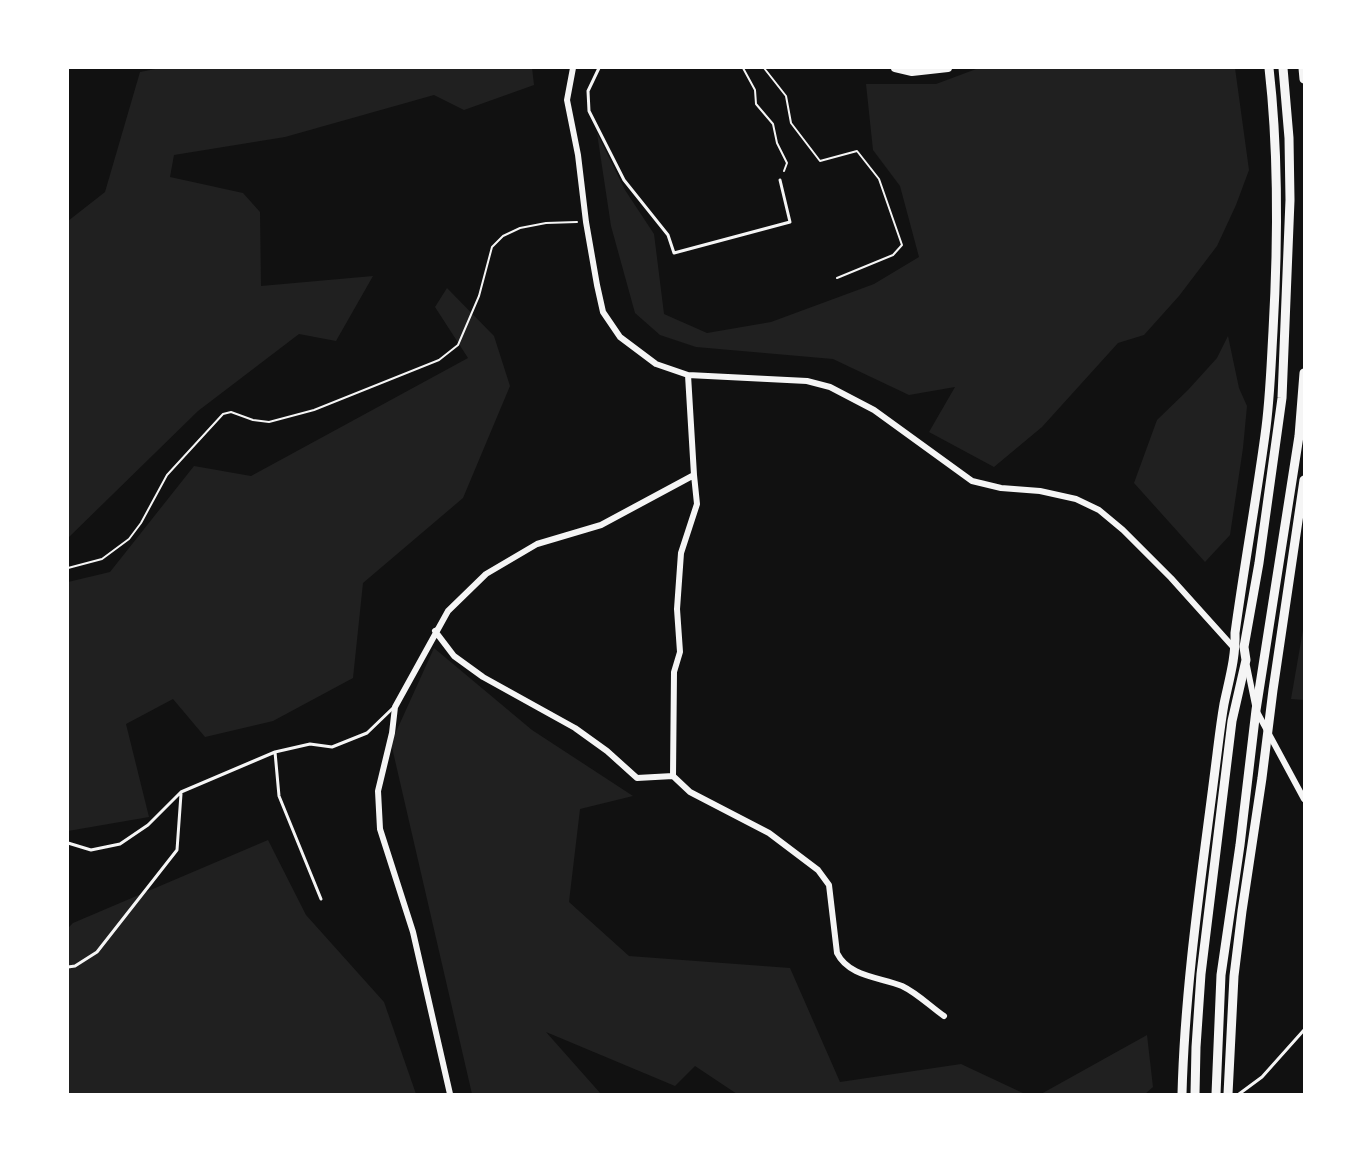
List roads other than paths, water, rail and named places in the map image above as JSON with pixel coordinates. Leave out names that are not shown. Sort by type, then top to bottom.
[{"type":"main road","points":[[895,68],[912,72],[948,68]]},
{"type":"main road","points":[[1182,1095],[1189,974],[1223,708],[1236,650],[1235,633],[1266,434],[1277,263],[1275,140],[1269,68]]},
{"type":"main road","points":[[1195,1095],[1201,974],[1232,721],[1246,660],[1244,647],[1259,563],[1282,398],[1290,200],[1283,68]]},
{"type":"main road","points":[[1303,68],[1305,79]]},
{"type":"main road","points":[[1216,1095],[1221,975],[1240,845],[1256,710],[1280,565],[1305,373]]},
{"type":"main road","points":[[1228,1095],[1234,976],[1305,480]]},
{"type":"street","points":[[573,68],[567,100],[578,155],[586,222],[603,312],[620,337],[656,364],[688,375],[807,381],[830,387],[874,410],[972,481],[1001,488],[1040,491],[1077,499],[1099,510],[1123,530],[1171,578],[1214,628],[1246,660],[1256,710],[1305,799]]},
{"type":"street","points":[[673,776],[674,672],[680,652],[677,609],[681,553],[697,504],[688,375]]},
{"type":"street","points":[[450,1095],[413,932],[380,829],[378,791],[392,733],[395,707],[448,611],[486,574],[537,544],[601,525],[694,476]]},
{"type":"street","points":[[435,631],[454,656],[483,677],[576,728],[607,751],[637,778],[673,776],[690,792],[769,833],[818,870],[830,885],[837,953],[842,963],[856,972],[904,987],[944,1016]]},
{"type":"lane","points":[[599,68],[588,91],[589,111],[624,180],[668,235],[674,253],[790,222],[780,180]]},
{"type":"lane","points":[[68,843],[91,850],[120,844],[148,825],[181,792],[275,752],[310,744],[332,747],[367,733],[395,707]]},
{"type":"lane","points":[[275,752],[279,796],[321,899]]},
{"type":"lane","points":[[68,967],[75,966],[98,952],[177,850],[181,792]]},
{"type":"lane","points":[[1239,1095],[1262,1077],[1305,1030]]}]
